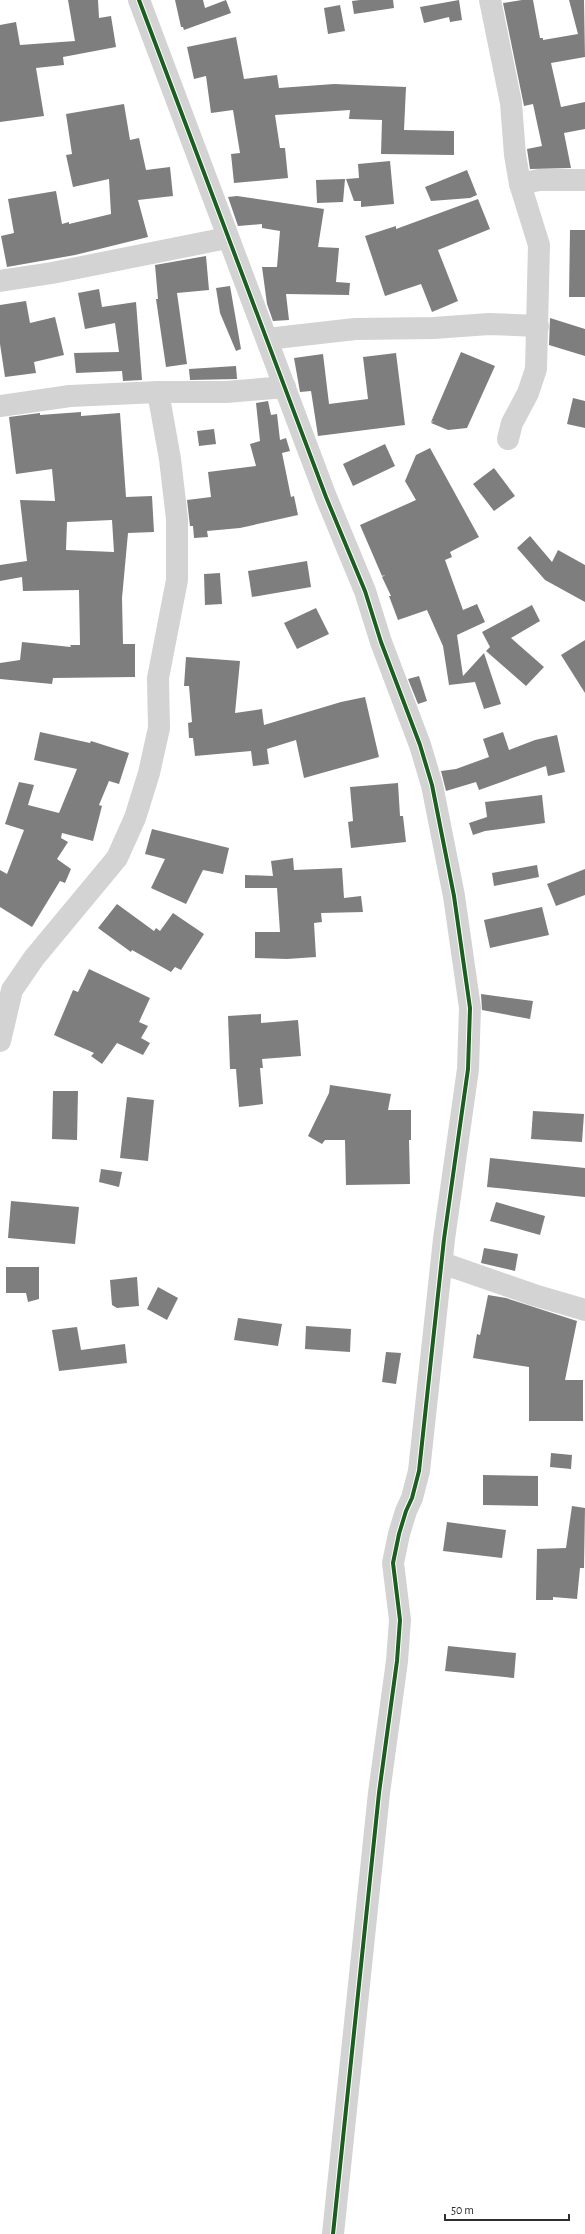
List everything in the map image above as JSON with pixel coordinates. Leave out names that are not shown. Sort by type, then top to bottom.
[{"type":"street","points":[[139,0],[227,238],[326,497],[365,592],[381,642],[420,745],[432,785],[454,896],[470,1008],[467,1076],[442,1263],[419,1471],[412,1498],[406,1511],[399,1534],[393,1563],[400,1620],[397,1661],[379,1793],[333,2234]]},
{"type":"street","points":[[490,0],[511,103],[515,155],[520,184],[539,245],[536,369],[528,394],[512,423],[508,439]]},
{"type":"street","points":[[520,184],[539,180],[585,180]]},
{"type":"street","points":[[0,281],[52,273],[227,238]]},
{"type":"street","points":[[267,340],[355,329],[434,328],[489,324],[538,326]]},
{"type":"street","points":[[0,406],[70,396],[158,392],[226,392],[285,387]]},
{"type":"street","points":[[0,1041],[6,990],[117,858],[135,818],[149,774],[159,728],[158,678],[177,580],[177,519],[170,459],[158,392]]},
{"type":"street","points":[[442,1263],[534,1295],[585,1310]]},
{"type":"building","points":[[68,0],[98,0],[99,18],[111,16],[116,47],[63,57],[64,65],[36,68],[44,116],[0,122],[0,25],[16,22],[20,45],[75,41]]},
{"type":"building","points":[[175,0],[203,0],[205,8],[226,0],[231,13],[184,30],[183,27],[181,27]]},
{"type":"building","points":[[393,0],[394,8],[354,14],[352,1]]},
{"type":"building","points":[[459,0],[462,20],[450,22],[449,17],[424,23],[420,7]]},
{"type":"building","points":[[533,0],[540,38],[543,38],[543,40],[578,34],[569,0],[584,0],[585,57],[551,63],[561,107],[585,102],[585,129],[564,133],[571,168],[530,169],[527,149],[542,146],[533,104],[524,106],[503,3]]},
{"type":"building","points":[[340,5],[345,31],[328,34],[324,8]]},
{"type":"building","points":[[236,37],[244,79],[277,75],[279,88],[334,84],[406,87],[404,130],[454,131],[454,155],[381,154],[382,120],[349,119],[350,110],[275,115],[280,148],[285,148],[288,178],[234,183],[231,154],[240,153],[233,110],[211,113],[206,76],[194,79],[187,47]]},
{"type":"building","points":[[124,104],[130,140],[139,138],[146,170],[170,167],[173,196],[138,200],[148,237],[75,255],[7,267],[1,236],[14,233],[8,199],[56,191],[62,224],[69,222],[69,224],[111,214],[109,179],[73,187],[66,155],[72,154],[66,114]]},
{"type":"building","points":[[390,161],[394,204],[361,207],[361,201],[354,201],[346,179],[359,178],[358,164]]},
{"type":"building","points":[[467,170],[477,195],[470,198],[431,201],[425,187]]},
{"type":"building","points":[[345,179],[343,202],[317,203],[316,180]]},
{"type":"building","points":[[237,196],[324,209],[318,247],[339,248],[336,282],[350,283],[349,295],[286,294],[289,320],[273,321],[267,304],[262,267],[277,267],[280,231],[262,228],[262,224],[238,226],[228,197]]},
{"type":"building","points":[[478,199],[490,229],[438,250],[458,301],[432,312],[421,284],[385,296],[365,236],[396,226],[396,229]]},
{"type":"building","points":[[570,230],[585,230],[585,297],[569,297]]},
{"type":"building","points":[[206,256],[209,290],[177,293],[187,364],[166,367],[156,299],[158,299],[155,265]]},
{"type":"building","points":[[230,286],[241,349],[236,351],[220,313],[216,288]]},
{"type":"building","points":[[99,289],[102,307],[136,302],[142,380],[123,381],[122,371],[76,373],[74,353],[119,352],[115,323],[85,329],[78,293]]},
{"type":"building","points":[[26,301],[30,323],[55,317],[64,355],[34,362],[36,373],[5,377],[0,344],[0,305]]},
{"type":"building","points":[[550,318],[585,329],[585,356],[549,345]]},
{"type":"building","points":[[461,352],[495,366],[467,428],[448,430],[431,423],[434,421],[431,422]]},
{"type":"building","points":[[396,353],[405,425],[318,436],[311,391],[300,392],[294,358],[323,354],[329,404],[368,399],[363,357]]},
{"type":"building","points":[[236,366],[237,379],[190,380],[189,369]]},
{"type":"building","points":[[573,398],[585,401],[585,428],[567,424]]},
{"type":"building","points":[[268,401],[271,415],[277,414],[280,440],[286,438],[290,451],[282,453],[291,497],[294,496],[298,515],[240,528],[207,531],[208,537],[194,538],[193,526],[190,526],[187,500],[211,497],[208,472],[256,466],[250,444],[260,441],[256,403]]},
{"type":"building","points":[[81,412],[81,416],[120,413],[126,497],[152,496],[154,532],[128,533],[122,598],[123,644],[135,644],[135,677],[53,678],[52,684],[0,679],[0,663],[20,660],[22,642],[71,647],[70,645],[80,645],[79,590],[23,591],[22,577],[0,581],[0,565],[27,561],[20,500],[55,501],[52,469],[16,474],[9,417],[40,413],[40,415]],"holes":[[[112,520],[114,552],[66,550],[67,522]]]},
{"type":"building","points":[[214,429],[216,444],[199,446],[197,431]]},
{"type":"building","points":[[385,444],[395,466],[353,486],[343,464]]},
{"type":"building","points":[[430,448],[479,537],[450,552],[452,557],[445,560],[463,610],[477,604],[485,622],[457,635],[463,676],[484,653],[501,704],[484,709],[475,682],[449,685],[443,646],[427,610],[398,620],[389,596],[391,596],[382,577],[385,575],[382,576],[360,525],[416,500],[405,481],[416,455]]},
{"type":"building","points":[[494,468],[515,496],[494,511],[473,484]]},
{"type":"building","points":[[530,536],[552,562],[558,550],[585,565],[585,602],[545,580],[517,548]]},
{"type":"building","points":[[307,561],[311,587],[252,597],[248,571]]},
{"type":"building","points":[[220,573],[222,604],[205,605],[204,574]]},
{"type":"building","points":[[532,605],[540,621],[511,638],[544,667],[526,686],[486,651],[490,647],[482,632]]},
{"type":"building","points":[[316,608],[329,634],[297,649],[284,623]]},
{"type":"building","points":[[585,640],[585,693],[561,655]]},
{"type":"building","points":[[186,657],[240,661],[235,713],[262,709],[264,725],[341,702],[365,697],[379,757],[304,778],[296,740],[267,749],[269,764],[253,766],[251,751],[195,756],[193,738],[189,738],[188,723],[192,722],[189,686],[184,686]]},
{"type":"building","points":[[419,676],[427,701],[418,704],[408,679]]},
{"type":"building","points":[[40,732],[90,743],[91,741],[129,753],[119,784],[109,781],[99,805],[102,806],[93,841],[62,833],[61,838],[68,842],[57,859],[71,869],[65,883],[60,881],[32,927],[0,907],[0,870],[7,874],[24,830],[5,824],[19,782],[34,785],[28,805],[59,813],[77,769],[34,760]]},
{"type":"building","points":[[503,732],[509,750],[535,740],[557,735],[565,772],[548,776],[546,766],[479,790],[476,782],[446,791],[441,771],[456,769],[489,757],[483,739]]},
{"type":"building","points":[[398,783],[400,816],[403,816],[406,842],[351,848],[348,822],[353,821],[350,787]]},
{"type":"building","points":[[542,795],[545,823],[485,831],[473,835],[469,823],[487,817],[485,802]]},
{"type":"building","points":[[152,829],[229,848],[223,874],[203,870],[186,904],[151,888],[165,859],[145,854]]},
{"type":"building","points":[[293,858],[294,870],[342,868],[344,898],[361,896],[363,912],[321,913],[322,922],[314,923],[316,957],[287,959],[255,958],[255,932],[280,932],[277,888],[245,888],[245,875],[273,876],[271,861]]},
{"type":"building","points":[[537,865],[539,877],[494,886],[492,873]]},
{"type":"building","points":[[585,869],[585,895],[556,906],[547,884]]},
{"type":"building","points":[[117,904],[154,931],[156,928],[160,931],[173,913],[204,934],[181,970],[175,967],[171,972],[132,950],[131,952],[98,928]]},
{"type":"building","points":[[542,907],[549,935],[490,948],[484,920]]},
{"type":"building","points":[[89,969],[150,998],[139,1022],[148,1026],[141,1038],[150,1043],[143,1055],[117,1043],[102,1064],[91,1056],[94,1053],[54,1035],[73,990],[78,992]]},
{"type":"building","points":[[481,994],[533,1001],[530,1019],[482,1010]]},
{"type":"building","points":[[261,1014],[261,1023],[298,1020],[301,1056],[262,1059],[263,1068],[260,1068],[263,1104],[239,1107],[236,1069],[230,1069],[228,1016]]},
{"type":"building","points":[[330,1085],[391,1094],[388,1110],[411,1110],[411,1140],[409,1140],[410,1184],[346,1185],[345,1140],[325,1140],[322,1144],[308,1136],[329,1093]]},
{"type":"building","points":[[53,1091],[78,1091],[77,1140],[52,1139]]},
{"type":"building","points":[[127,1097],[154,1100],[148,1161],[120,1158]]},
{"type":"building","points":[[533,1111],[584,1114],[582,1142],[531,1139]]},
{"type":"building","points":[[490,1158],[585,1168],[585,1197],[487,1187]]},
{"type":"building","points":[[101,1169],[122,1172],[119,1187],[99,1182]]},
{"type":"building","points":[[11,1201],[79,1207],[75,1244],[8,1238]]},
{"type":"building","points":[[496,1202],[545,1216],[540,1235],[490,1221]]},
{"type":"building","points":[[484,1248],[518,1254],[515,1271],[481,1263]]},
{"type":"building","points":[[6,1267],[39,1267],[39,1299],[28,1302],[26,1293],[6,1293]]},
{"type":"building","points":[[137,1277],[139,1306],[117,1308],[112,1305],[110,1280]]},
{"type":"building","points":[[158,1287],[178,1298],[167,1320],[147,1309]]},
{"type":"building","points":[[488,1295],[506,1298],[577,1321],[565,1380],[583,1380],[583,1421],[529,1421],[529,1367],[473,1358],[477,1334],[480,1335]]},
{"type":"building","points":[[238,1318],[282,1324],[278,1346],[234,1340]]},
{"type":"building","points":[[306,1326],[351,1329],[350,1352],[305,1349]]},
{"type":"building","points":[[77,1327],[81,1350],[125,1344],[127,1363],[59,1371],[52,1330]]},
{"type":"building","points":[[386,1352],[401,1353],[396,1384],[382,1382]]},
{"type":"building","points":[[551,1453],[572,1455],[571,1469],[550,1467]]},
{"type":"building","points":[[483,1475],[538,1476],[538,1506],[483,1505]]},
{"type":"building","points":[[572,1506],[585,1508],[584,1568],[580,1568],[577,1599],[553,1597],[553,1600],[536,1600],[537,1549],[566,1548]]},
{"type":"building","points":[[447,1522],[506,1530],[502,1558],[443,1551]]},
{"type":"building","points":[[448,1646],[516,1653],[514,1678],[445,1671]]},
{"type":"cycle path","points":[[139,0],[326,497],[365,591],[381,642],[420,745],[432,785],[454,896],[470,1008],[468,1069],[444,1239],[419,1471],[412,1498],[406,1511],[399,1534],[393,1563],[400,1620],[397,1661],[379,1793],[333,2234]]}]
